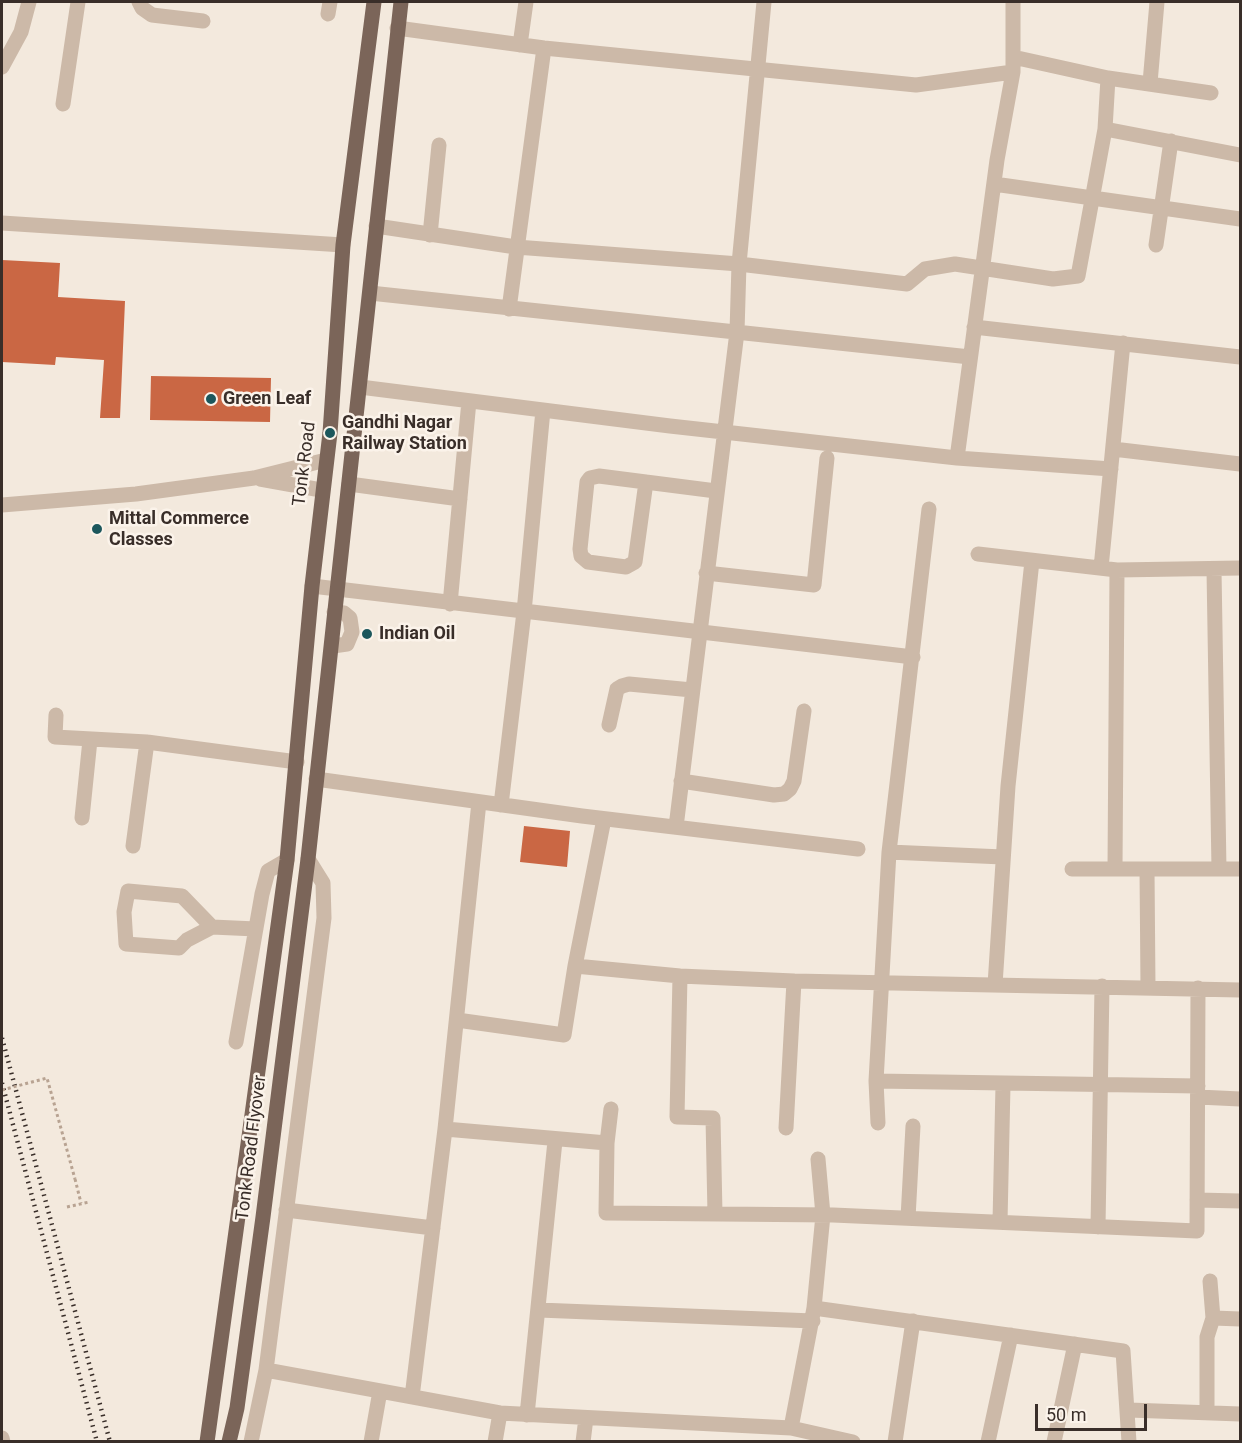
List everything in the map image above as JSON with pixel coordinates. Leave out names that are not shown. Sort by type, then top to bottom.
[{"type":"main road","name":"Tonk Road","points":[[287,860],[321,490],[326,460],[343,245],[374,2]]},
{"type":"main road","points":[[308,859],[333,646],[336,590],[401,2]]},
{"type":"main road","name":"Tonk Road Flyover","points":[[229,1442],[237,1408],[262,1228],[308,859]]},
{"type":"main road","name":"Tonk Road Flyover","points":[[207,1442],[287,860]]},
{"type":"street","points":[[2,67],[21,32],[29,2]]},
{"type":"street","points":[[63,104],[78,2]]},
{"type":"street","points":[[139,2],[142,8],[152,15],[203,21]]},
{"type":"street","points":[[520,45],[526,2]]},
{"type":"street","points":[[676,827],[737,332],[739,264],[764,2]]},
{"type":"street","points":[[957,458],[994,184],[1013,64],[1013,2]]},
{"type":"street","points":[[1150,83],[1157,2]]},
{"type":"street","points":[[397,28],[544,48],[916,85],[1013,64],[1211,93]]},
{"type":"street","points":[[509,309],[544,48]]},
{"type":"street","points":[[376,226],[516,247],[739,264],[908,284],[925,269],[955,264],[1053,279],[1078,276],[1105,129],[1108,78]]},
{"type":"street","points":[[1105,129],[1240,155]]},
{"type":"street","points":[[1156,245],[1171,141]]},
{"type":"street","points":[[430,235],[439,146]]},
{"type":"street","points":[[994,184],[1240,219]]},
{"type":"street","points":[[2,223],[343,245]]},
{"type":"street","points":[[370,293],[970,357]]},
{"type":"street","points":[[974,327],[1240,357]]},
{"type":"street","points":[[1101,568],[1123,343]]},
{"type":"street","points":[[360,387],[723,432],[957,458],[1111,469]]},
{"type":"street","points":[[450,604],[469,401]]},
{"type":"street","points":[[501,805],[524,612],[543,410]]},
{"type":"street","points":[[1113,449],[1240,464]]},
{"type":"street","points":[[706,573],[814,585],[827,458]]},
{"type":"street","points":[[2,505],[136,494],[254,478],[326,460]]},
{"type":"street","points":[[646,482],[635,562],[626,567],[588,562],[581,556],[580,549],[587,482],[590,478],[599,476],[646,482],[716,491]]},
{"type":"street","points":[[254,478],[321,490]]},
{"type":"street","points":[[349,484],[460,499]]},
{"type":"street","points":[[878,1123],[876,1081],[890,852],[914,657],[929,509]]},
{"type":"street","points":[[978,554],[1117,570],[1240,568]]},
{"type":"street","points":[[995,985],[1008,786],[1032,561]]},
{"type":"street","points":[[1115,869],[1117,570]]},
{"type":"street","points":[[1214,570],[1219,869]]},
{"type":"street","points":[[312,586],[914,657]]},
{"type":"street","points":[[609,725],[617,689],[622,686],[629,684],[692,690]]},
{"type":"street","points":[[681,781],[774,795],[784,794],[794,781],[804,711]]},
{"type":"street","points":[[56,715],[55,737],[147,742],[297,762]]},
{"type":"street","points":[[82,818],[90,740]]},
{"type":"street","points":[[133,846],[147,742]]},
{"type":"street","points":[[316,778],[604,819],[858,849]]},
{"type":"street","points":[[412,1397],[445,1129],[479,802]]},
{"type":"street","points":[[457,1020],[564,1035],[604,819]]},
{"type":"street","points":[[890,852],[1003,857]]},
{"type":"street","points":[[251,1442],[266,1370],[324,918],[323,883],[308,859]]},
{"type":"street","points":[[236,1042],[268,871],[287,860]]},
{"type":"street","points":[[1072,869],[1240,869]]},
{"type":"street","points":[[1147,869],[1148,987]]},
{"type":"street","points":[[212,927],[182,896],[128,891],[124,912],[126,944],[179,948],[187,940],[212,927],[256,929]]},
{"type":"street","points":[[575,966],[680,976],[794,981],[1240,990]]},
{"type":"street","points":[[680,976],[677,1117],[713,1118],[715,1214]]},
{"type":"street","points":[[786,1128],[794,981]]},
{"type":"street","points":[[1098,1227],[1102,986]]},
{"type":"street","points":[[611,1109],[607,1143],[606,1213],[823,1215],[1197,1231],[1198,988]]},
{"type":"street","points":[[876,1081],[1100,1086],[1198,1092],[1240,1099]]},
{"type":"street","points":[[999,1222],[1003,1085]]},
{"type":"street","points":[[908,1218],[913,1126]]},
{"type":"street","points":[[445,1129],[555,1141],[607,1143]]},
{"type":"street","points":[[526,1415],[539,1310],[555,1141]]},
{"type":"street","points":[[791,1428],[814,1314],[823,1215],[819,1160]]},
{"type":"street","points":[[1197,1200],[1240,1201]]},
{"type":"street","points":[[286,1210],[433,1228]]},
{"type":"street","points":[[1207,1413],[1207,1337],[1213,1318],[1210,1281]]},
{"type":"street","points":[[539,1310],[814,1314],[913,1322],[1123,1351],[1129,1410],[1129,1442]]},
{"type":"street","points":[[1213,1318],[1240,1319]]},
{"type":"street","points":[[895,1442],[913,1322]]},
{"type":"street","points":[[988,1442],[1011,1335]]},
{"type":"street","points":[[1054,1442],[1075,1344]]},
{"type":"street","points":[[266,1370],[500,1413],[791,1428],[848,1441]]},
{"type":"street","points":[[371,1442],[380,1391]]},
{"type":"street","points":[[1129,1410],[1240,1414]]},
{"type":"street","points":[[495,1442],[500,1413]]},
{"type":"street","points":[[583,1442],[586,1418]]},
{"type":"street","points":[[743,1442],[745,1426]]},
{"type":"path","points":[[2,1090],[47,1078],[81,1203]]},
{"type":"path","points":[[67,1207],[89,1202]]},
{"type":"building","points":[[2,260],[60,263],[58,297],[125,301],[120,418],[100,418],[104,360],[56,357],[55,365],[2,362]]},
{"type":"building","name":"Green Leaf","points":[[151,376],[271,378],[270,422],[150,420]]},
{"type":"building","points":[[524,826],[570,831],[567,867],[520,862]]},
{"type":"railway","points":[[2,1038],[110,1442]]},
{"type":"railway","points":[[2,1083],[97,1442]]},
{"type":"place","name":"Green Leaf","points":[[211,399]]},
{"type":"place","name":"Gandhi Nagar Railway Station","points":[[330,433]]},
{"type":"place","name":"Mittal Commerce Classes","points":[[97,529]]},
{"type":"place","name":"Indian Oil","points":[[367,634]]}]
